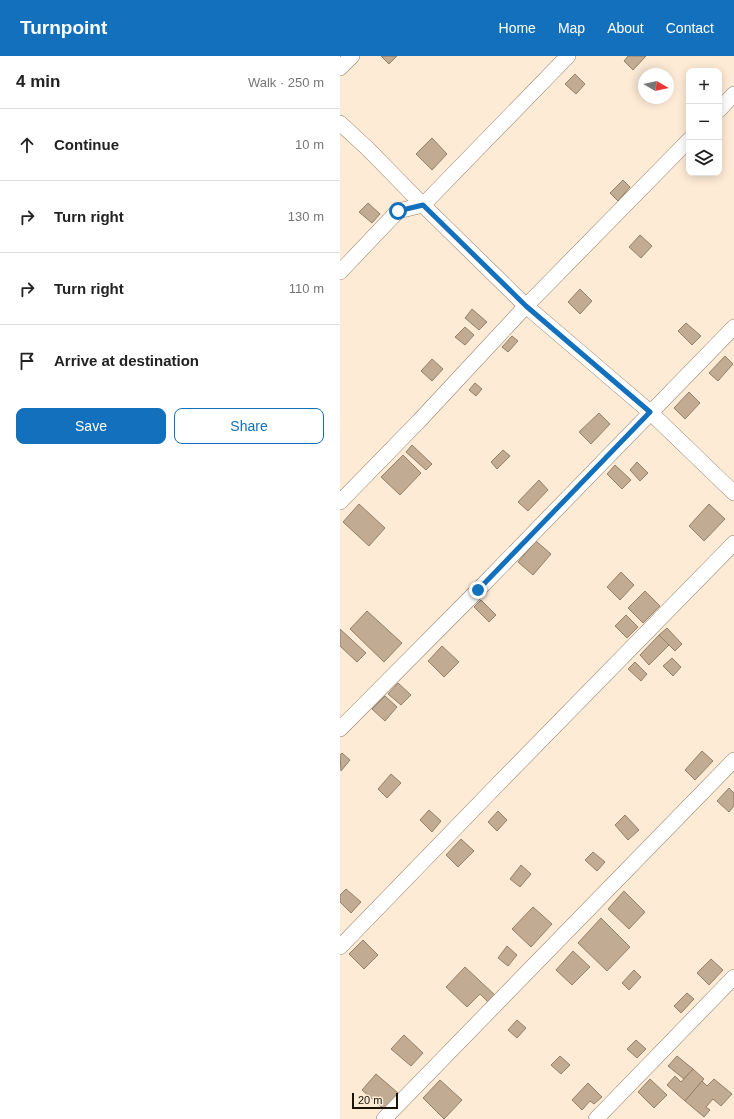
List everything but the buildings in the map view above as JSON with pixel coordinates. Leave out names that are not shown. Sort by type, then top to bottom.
[{"type":"street","points":[[340,68],[352,56]]},
{"type":"street","points":[[340,272],[398,211],[423,205],[568,56]]},
{"type":"street","points":[[722,107],[734,94]]},
{"type":"street","points":[[340,123],[526,306],[650,412],[734,493]]},
{"type":"street","points":[[340,502],[419,421],[526,306],[686,143]]},
{"type":"street","points":[[340,728],[734,327]]},
{"type":"street","points":[[340,947],[734,543]]},
{"type":"street","points":[[384,1119],[734,760]]},
{"type":"street","points":[[596,1119],[734,977]]},
{"type":"route","points":[[398,211],[423,205],[526,306],[650,412],[478,590]]}]
